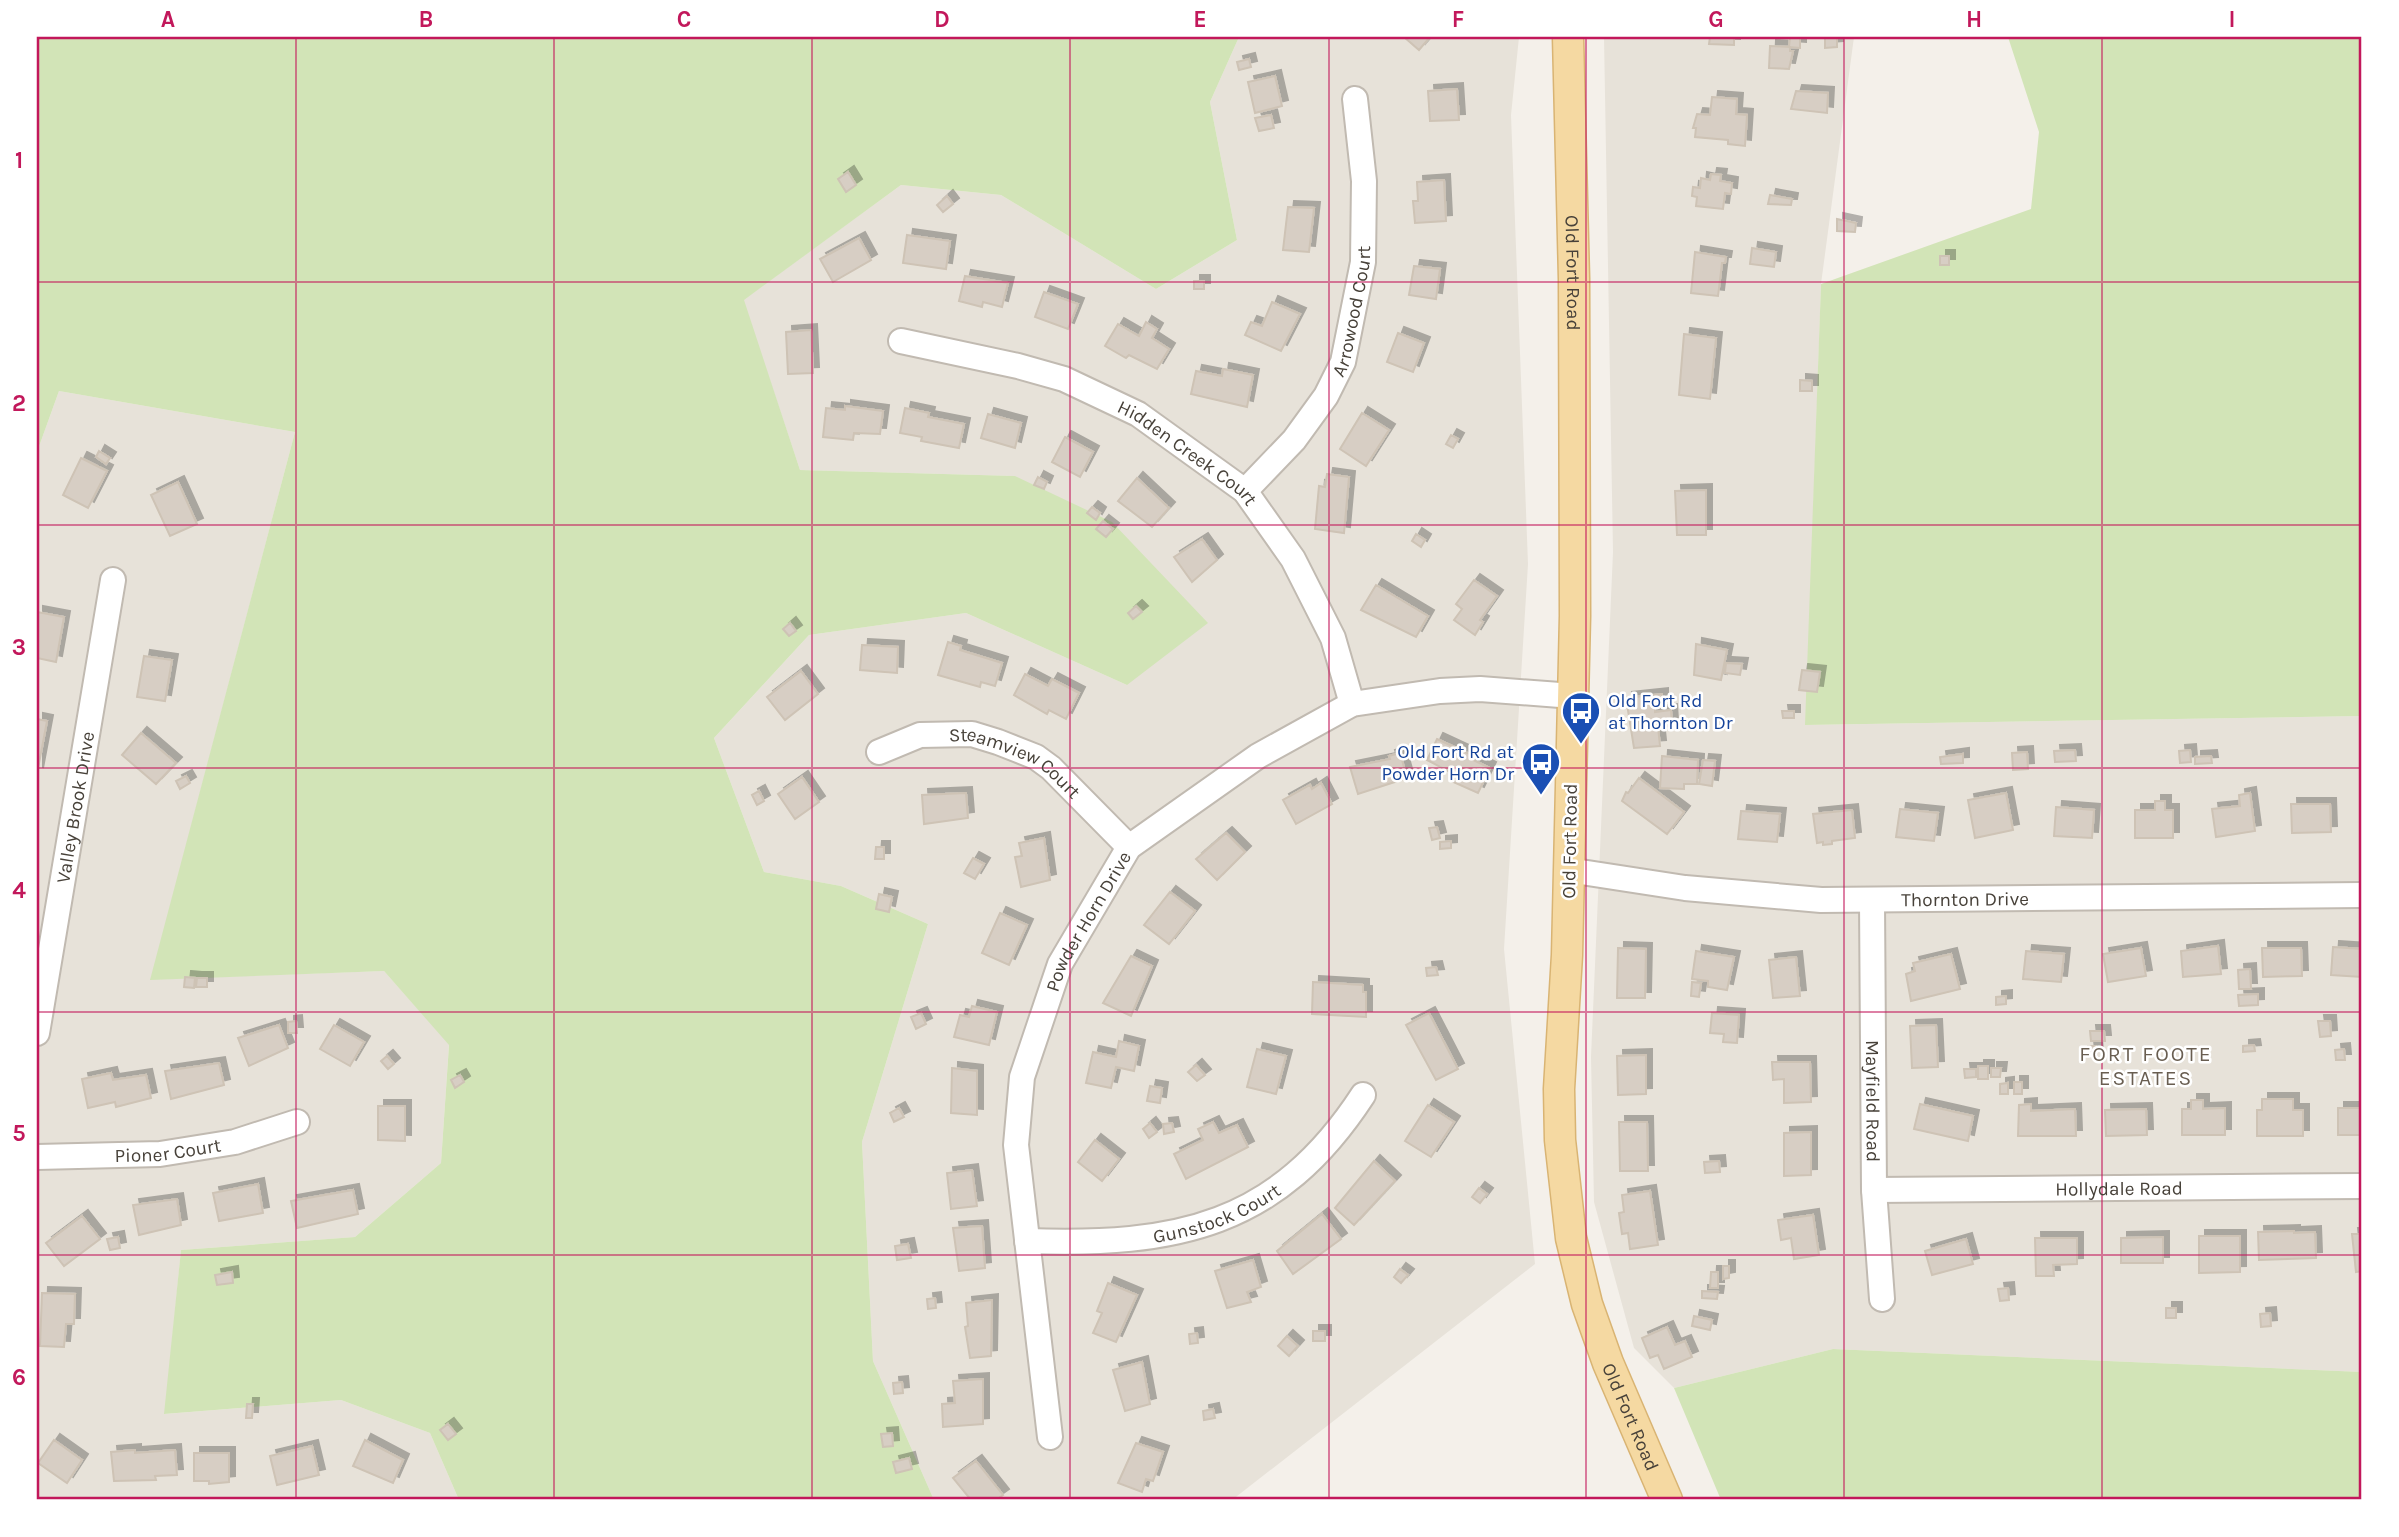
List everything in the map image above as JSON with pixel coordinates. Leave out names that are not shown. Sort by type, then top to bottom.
[{"type":"main road","name":"Old Fort Road","points":[[1568,37],[1574,279],[1573,696],[1559,1089],[1564,1187],[1571,1238],[1587,1304],[1608,1363],[1667,1500]]},
{"type":"street","name":"Arrowood Court","points":[[1245,491],[1294,440],[1326,396],[1343,362],[1363,262],[1364,181],[1355,99]]},
{"type":"street","name":"Hidden Creek Court","points":[[901,341],[1005,363],[1064,379],[1138,414],[1245,491],[1293,559],[1333,638],[1352,704]]},
{"type":"street","name":"Valley Brook Drive","points":[[37,1033],[113,580]]},
{"type":"street","name":"Powder Horn Drive","points":[[1050,1437],[1016,1145],[1021,1077],[1060,964],[1129,847],[1258,756],[1352,704],[1440,691],[1480,689],[1573,696]]},
{"type":"street","name":"Steamview Court","points":[[879,752],[920,734],[971,734],[999,742],[1036,757],[1051,768],[1129,847]]},
{"type":"street","name":"Thornton Drive","points":[[1568,870],[1754,895],[1872,901],[2362,895]]},
{"type":"street","name":"Mayfield Road","points":[[1872,901],[1874,1190],[1882,1299]]},
{"type":"street","name":"Gunstock Court","points":[[1027,1241],[1128,1241],[1191,1228],[1232,1214],[1268,1196],[1312,1161],[1339,1131],[1363,1095]]},
{"type":"street","name":"Pioner Court","points":[[37,1157],[160,1154],[234,1142],[297,1122]]},
{"type":"street","name":"Hollydale Road","points":[[1874,1190],[2362,1186]]},
{"type":"shaded area","points":[[1239,37],[1519,37],[1511,115],[1528,564],[1504,949],[1535,1264],[1232,1500],[934,1500],[873,1361],[862,1142],[928,924],[841,886],[764,872],[714,738],[809,635],[966,613],[1127,685],[1015,476],[800,470],[743,300],[901,185],[1001,195],[1156,289],[1237,240],[1210,102]]},
{"type":"shaded area","points":[[1604,37],[1854,37],[1821,284],[1806,725],[2362,716],[2362,1372],[1833,1349],[1674,1388],[1634,1348],[1594,1202],[1591,1057],[1613,552]]},
{"type":"shaded area","points":[[59,391],[295,432],[151,979],[384,971],[449,1044],[441,1163],[355,1237],[181,1250],[165,1414],[341,1400],[430,1433],[459,1500],[37,1500],[37,452]]},
{"type":"green space","points":[[37,37],[1239,37],[1210,102],[1237,240],[1156,289],[1001,195],[901,185],[744,300],[800,470],[1015,476],[1112,522],[1208,623],[1127,685],[966,613],[809,635],[714,738],[764,872],[841,886],[928,924],[862,1142],[873,1361],[934,1500],[459,1500],[430,1433],[341,1400],[164,1414],[181,1250],[355,1237],[441,1163],[449,1045],[384,971],[150,980],[295,432],[59,391],[37,452]]},
{"type":"green space","points":[[2008,37],[2362,37],[2362,716],[1805,725],[1821,284],[2031,209],[2039,132]]},
{"type":"green space","points":[[1833,1349],[2362,1372],[2362,1500],[1721,1500],[1674,1388]]},
{"type":"building","points":[[1404,37],[1430,37],[1419,50]]},
{"type":"building","points":[[1710,37],[1734,37],[1734,45],[1709,44]]},
{"type":"building","points":[[1790,37],[1800,38],[1800,48],[1789,47]]},
{"type":"building","points":[[1825,37],[1837,37],[1837,47],[1825,48]]},
{"type":"building","points":[[1770,46],[1790,47],[1790,51],[1793,51],[1789,69],[1769,68]]},
{"type":"building","points":[[1249,59],[1251,67],[1239,70],[1237,62]]},
{"type":"building","points":[[1275,76],[1282,106],[1255,113],[1248,82]]},
{"type":"building","points":[[1457,89],[1459,120],[1430,121],[1428,91]]},
{"type":"building","points":[[1796,91],[1828,93],[1827,113],[1791,109]]},
{"type":"building","points":[[1712,97],[1737,99],[1736,114],[1747,115],[1745,146],[1728,144],[1728,140],[1695,137],[1696,128],[1693,128],[1697,114],[1710,115]]},
{"type":"building","points":[[1271,115],[1274,128],[1259,131],[1255,118]]},
{"type":"building","points":[[848,172],[856,185],[846,192],[838,179]]},
{"type":"building","points":[[1711,174],[1721,175],[1720,181],[1732,183],[1731,194],[1725,193],[1723,209],[1696,206],[1697,197],[1692,196],[1693,187],[1700,188],[1701,178],[1710,180]]},
{"type":"building","points":[[1444,180],[1446,221],[1415,223],[1413,201],[1418,201],[1417,182]]},
{"type":"building","points":[[1770,195],[1792,199],[1791,205],[1768,204]]},
{"type":"building","points":[[947,196],[953,204],[943,212],[937,205]]},
{"type":"building","points":[[1288,207],[1314,208],[1309,252],[1283,250]]},
{"type":"building","points":[[1837,219],[1856,223],[1855,232],[1837,231]]},
{"type":"building","points":[[907,235],[950,241],[946,269],[903,263]]},
{"type":"building","points":[[859,238],[871,260],[833,282],[820,259]]},
{"type":"building","points":[[1752,248],[1776,252],[1774,267],[1750,264]]},
{"type":"building","points":[[1695,252],[1726,257],[1725,263],[1722,263],[1718,296],[1691,293]]},
{"type":"building","points":[[1940,256],[1949,256],[1949,265],[1940,265]]},
{"type":"building","points":[[1414,266],[1440,269],[1436,299],[1409,295]]},
{"type":"building","points":[[965,276],[1008,283],[1002,307],[983,302],[982,307],[959,301]]},
{"type":"building","points":[[1194,281],[1204,281],[1204,289],[1194,289]]},
{"type":"building","points":[[1044,292],[1078,304],[1068,329],[1035,317]]},
{"type":"building","points":[[1272,302],[1300,314],[1281,351],[1245,335],[1251,322],[1262,326]]},
{"type":"building","points":[[1146,322],[1157,329],[1152,338],[1169,349],[1157,369],[1129,355],[1126,358],[1105,346],[1118,324],[1139,336]]},
{"type":"building","points":[[811,330],[813,373],[788,374],[786,332]]},
{"type":"building","points":[[1398,333],[1424,343],[1413,372],[1387,362]]},
{"type":"building","points":[[1684,334],[1716,338],[1710,399],[1679,395]]},
{"type":"building","points":[[1223,369],[1253,375],[1247,407],[1191,394],[1196,371],[1222,376]]},
{"type":"building","points":[[1800,380],[1812,381],[1812,391],[1800,391]]},
{"type":"building","points":[[845,406],[883,411],[880,434],[854,433],[853,440],[823,437],[826,408],[845,410]]},
{"type":"building","points":[[905,408],[929,413],[928,417],[964,424],[959,448],[921,441],[922,437],[900,433]]},
{"type":"building","points":[[1362,413],[1389,430],[1366,466],[1340,449]]},
{"type":"building","points":[[988,414],[1021,423],[1015,448],[981,438]]},
{"type":"building","points":[[1451,435],[1458,439],[1453,448],[1446,444]]},
{"type":"building","points":[[1065,437],[1093,452],[1080,477],[1052,462]]},
{"type":"building","points":[[99,451],[110,458],[106,464],[96,457]]},
{"type":"building","points":[[81,458],[107,471],[88,508],[63,495]]},
{"type":"building","points":[[1327,474],[1349,477],[1344,533],[1315,529],[1319,486],[1325,487]]},
{"type":"building","points":[[1038,477],[1047,482],[1044,489],[1034,485]]},
{"type":"building","points":[[1137,478],[1169,508],[1152,527],[1118,501]]},
{"type":"building","points":[[178,482],[197,524],[170,536],[151,495]]},
{"type":"building","points":[[1706,490],[1706,535],[1677,535],[1675,491]]},
{"type":"building","points":[[1092,507],[1100,513],[1096,520],[1087,513]]},
{"type":"building","points":[[1103,521],[1113,529],[1106,537],[1096,529]]},
{"type":"building","points":[[1416,534],[1425,540],[1421,547],[1412,541]]},
{"type":"building","points":[[1202,539],[1217,560],[1192,582],[1174,557]]},
{"type":"building","points":[[1474,580],[1497,596],[1480,620],[1483,622],[1475,635],[1454,620],[1462,609],[1456,604]]},
{"type":"building","points":[[1376,585],[1428,616],[1416,637],[1361,610]]},
{"type":"building","points":[[1136,606],[1142,612],[1133,619],[1128,613]]},
{"type":"building","points":[[37,612],[64,617],[56,662],[37,658]]},
{"type":"building","points":[[790,623],[796,631],[789,636],[783,629]]},
{"type":"building","points":[[948,642],[961,646],[960,650],[1002,663],[995,686],[981,682],[980,687],[938,675]]},
{"type":"building","points":[[1696,644],[1727,650],[1721,680],[1694,675]]},
{"type":"building","points":[[862,645],[898,647],[897,673],[860,670]]},
{"type":"building","points":[[144,656],[172,660],[165,701],[137,697]]},
{"type":"building","points":[[1726,663],[1742,664],[1740,675],[1725,673]]},
{"type":"building","points":[[1802,670],[1820,672],[1817,692],[1799,690]]},
{"type":"building","points":[[801,671],[818,694],[785,720],[767,697]]},
{"type":"building","points":[[1025,674],[1048,686],[1052,679],[1079,693],[1066,719],[1049,710],[1047,714],[1014,695]]},
{"type":"building","points":[[1662,694],[1662,704],[1655,705],[1655,712],[1671,710],[1672,726],[1658,727],[1660,746],[1634,748],[1626,698]]},
{"type":"building","points":[[1782,711],[1794,711],[1794,718],[1783,718]]},
{"type":"building","points":[[37,719],[47,721],[37,774]]},
{"type":"building","points":[[141,733],[176,763],[156,784],[122,755]]},
{"type":"building","points":[[1437,739],[1474,756],[1473,760],[1490,768],[1478,793],[1451,781],[1454,774],[1427,760]]},
{"type":"building","points":[[2075,750],[2076,761],[2055,762],[2054,751]]},
{"type":"building","points":[[2190,750],[2191,762],[2180,763],[2179,751]]},
{"type":"building","points":[[2027,752],[2028,769],[2013,770],[2012,753]]},
{"type":"building","points":[[1400,753],[1407,778],[1358,794],[1350,767],[1390,759],[1389,756]]},
{"type":"building","points":[[1963,754],[1963,763],[1941,764],[1940,757]]},
{"type":"building","points":[[1662,756],[1698,760],[1697,784],[1684,784],[1684,789],[1660,788]]},
{"type":"building","points":[[2211,756],[2212,763],[2195,764],[2195,757]]},
{"type":"building","points":[[1703,760],[1715,761],[1712,786],[1699,784]]},
{"type":"building","points":[[186,776],[190,783],[180,789],[176,781]]},
{"type":"building","points":[[802,777],[819,802],[795,819],[778,794]]},
{"type":"building","points":[[1639,778],[1684,812],[1667,834],[1622,801],[1626,792],[1628,793]]},
{"type":"building","points":[[1321,783],[1332,804],[1296,824],[1283,800],[1310,785],[1312,789]]},
{"type":"building","points":[[759,791],[764,801],[757,805],[752,795]]},
{"type":"building","points":[[966,793],[968,818],[924,824],[922,795]]},
{"type":"building","points":[[2006,793],[2013,830],[1975,838],[1968,800]]},
{"type":"building","points":[[2250,793],[2255,831],[2216,837],[2212,809],[2240,806],[2239,795]]},
{"type":"building","points":[[2155,801],[2165,801],[2165,810],[2173,810],[2173,838],[2135,838],[2135,810],[2155,810]]},
{"type":"building","points":[[2291,804],[2330,804],[2331,832],[2292,833]]},
{"type":"building","points":[[2056,807],[2094,810],[2092,838],[2054,836]]},
{"type":"building","points":[[1900,809],[1938,813],[1934,841],[1896,837]]},
{"type":"building","points":[[1852,810],[1855,838],[1832,841],[1832,844],[1817,843],[1813,814]]},
{"type":"building","points":[[1741,811],[1780,814],[1777,842],[1738,839]]},
{"type":"building","points":[[1437,827],[1440,838],[1432,840],[1429,828]]},
{"type":"building","points":[[1226,833],[1245,852],[1217,880],[1196,859]]},
{"type":"building","points":[[1044,838],[1050,880],[1021,887],[1015,857],[1022,856],[1019,843]]},
{"type":"building","points":[[1451,841],[1451,848],[1440,849],[1440,842]]},
{"type":"building","points":[[876,847],[884,847],[884,859],[875,859]]},
{"type":"building","points":[[973,858],[984,864],[975,879],[964,873]]},
{"type":"building","points":[[1170,892],[1195,911],[1169,944],[1144,925]]},
{"type":"building","points":[[879,894],[892,897],[889,912],[876,909]]},
{"type":"building","points":[[1000,913],[1027,925],[1009,965],[982,953]]},
{"type":"building","points":[[2218,946],[2221,974],[2183,977],[2181,951]]},
{"type":"building","points":[[2333,947],[2362,949],[2362,977],[2331,975]]},
{"type":"building","points":[[1618,948],[1646,949],[1645,998],[1617,998]]},
{"type":"building","points":[[2141,948],[2146,976],[2108,982],[2103,954]]},
{"type":"building","points":[[2262,948],[2301,948],[2302,976],[2263,977]]},
{"type":"building","points":[[1696,951],[1734,957],[1727,990],[1708,987],[1708,981],[1692,979]]},
{"type":"building","points":[[2026,951],[2064,954],[2061,982],[2023,979]]},
{"type":"building","points":[[1951,954],[1960,989],[1911,1001],[1906,974],[1915,971],[1913,963]]},
{"type":"building","points":[[1131,956],[1152,966],[1131,1016],[1103,1003]]},
{"type":"building","points":[[1796,957],[1800,996],[1773,998],[1769,960]]},
{"type":"building","points":[[1436,967],[1438,975],[1427,976],[1426,968]]},
{"type":"building","points":[[2250,969],[2251,989],[2239,989],[2238,970]]},
{"type":"building","points":[[185,977],[195,978],[194,988],[184,987]]},
{"type":"building","points":[[197,978],[207,978],[207,987],[196,987]]},
{"type":"building","points":[[1313,982],[1363,985],[1363,992],[1366,992],[1366,1017],[1312,1014]]},
{"type":"building","points":[[1692,982],[1701,983],[1699,997],[1691,996]]},
{"type":"building","points":[[2258,994],[2258,1005],[2239,1006],[2238,995]]},
{"type":"building","points":[[2006,996],[2006,1004],[1996,1005],[1996,997]]},
{"type":"building","points":[[972,1006],[997,1012],[989,1045],[954,1037],[960,1015],[969,1017]]},
{"type":"building","points":[[921,1013],[926,1024],[916,1029],[911,1017]]},
{"type":"building","points":[[1429,1013],[1458,1069],[1436,1080],[1406,1025]]},
{"type":"building","points":[[1712,1013],[1739,1015],[1737,1043],[1723,1042],[1724,1034],[1710,1033]]},
{"type":"building","points":[[296,1021],[297,1033],[288,1033],[288,1022]]},
{"type":"building","points":[[2318,1021],[2330,1021],[2331,1036],[2320,1037]]},
{"type":"building","points":[[279,1025],[288,1048],[249,1066],[238,1038]]},
{"type":"building","points":[[334,1025],[364,1042],[350,1066],[320,1049]]},
{"type":"building","points":[[1936,1025],[1938,1067],[1912,1068],[1910,1026]]},
{"type":"building","points":[[2090,1031],[2104,1031],[2105,1041],[2091,1041]]},
{"type":"building","points":[[1119,1041],[1139,1046],[1134,1071],[1116,1067],[1111,1088],[1086,1083],[1093,1052],[1116,1057]]},
{"type":"building","points":[[2254,1045],[2255,1051],[2243,1052],[2243,1046]]},
{"type":"building","points":[[2088,1046],[2096,1046],[2097,1055],[2089,1056]]},
{"type":"building","points":[[1257,1049],[1286,1056],[1276,1094],[1247,1087]]},
{"type":"building","points":[[2344,1049],[2345,1060],[2336,1060],[2335,1050]]},
{"type":"building","points":[[1646,1055],[1646,1094],[1618,1095],[1617,1056]]},
{"type":"building","points":[[387,1056],[394,1064],[388,1069],[381,1061]]},
{"type":"building","points":[[1772,1062],[1810,1062],[1811,1102],[1784,1103],[1784,1079],[1773,1080]]},
{"type":"building","points":[[219,1063],[224,1085],[171,1099],[165,1071]]},
{"type":"building","points":[[1196,1065],[1205,1075],[1197,1081],[1188,1072]]},
{"type":"building","points":[[1978,1066],[1988,1066],[1988,1079],[1978,1079]]},
{"type":"building","points":[[952,1068],[977,1071],[977,1115],[951,1113]]},
{"type":"building","points":[[1991,1068],[2001,1068],[2000,1077],[1991,1077]]},
{"type":"building","points":[[1964,1069],[1976,1069],[1976,1077],[1965,1078]]},
{"type":"building","points":[[111,1073],[113,1080],[146,1075],[151,1098],[116,1107],[115,1102],[88,1108],[82,1079]]},
{"type":"building","points":[[460,1075],[464,1082],[455,1088],[451,1080]]},
{"type":"building","points":[[2014,1082],[2022,1082],[2022,1094],[2014,1094]]},
{"type":"building","points":[[2008,1083],[2008,1094],[2000,1094],[2000,1084]]},
{"type":"building","points":[[1150,1086],[1162,1088],[1160,1103],[1147,1101]]},
{"type":"building","points":[[2262,1099],[2293,1099],[2293,1110],[2303,1110],[2303,1136],[2257,1136],[2257,1110],[2262,1110]]},
{"type":"building","points":[[2191,1100],[2203,1100],[2203,1109],[2225,1108],[2225,1135],[2182,1135],[2182,1109],[2191,1109]]},
{"type":"building","points":[[1920,1104],[1973,1116],[1968,1141],[1914,1129]]},
{"type":"building","points":[[2031,1104],[2031,1111],[2075,1109],[2076,1136],[2018,1136],[2019,1105]]},
{"type":"building","points":[[1428,1105],[1454,1122],[1431,1157],[1405,1141]]},
{"type":"building","points":[[378,1106],[405,1106],[405,1141],[378,1140]]},
{"type":"building","points":[[899,1108],[904,1117],[894,1122],[890,1113]]},
{"type":"building","points":[[2338,1108],[2362,1108],[2362,1135],[2338,1135]]},
{"type":"building","points":[[2146,1109],[2147,1135],[2106,1136],[2105,1110]]},
{"type":"building","points":[[1213,1122],[1219,1133],[1237,1125],[1248,1147],[1186,1179],[1174,1154],[1203,1140],[1198,1129]]},
{"type":"building","points":[[1619,1122],[1647,1122],[1648,1171],[1620,1171]]},
{"type":"building","points":[[1150,1123],[1157,1132],[1149,1138],[1143,1129]]},
{"type":"building","points":[[1172,1123],[1174,1132],[1164,1134],[1163,1124]]},
{"type":"building","points":[[1811,1132],[1811,1175],[1784,1176],[1784,1133]]},
{"type":"building","points":[[1095,1140],[1119,1159],[1102,1181],[1078,1162]]},
{"type":"building","points":[[1374,1161],[1395,1181],[1354,1225],[1335,1208]]},
{"type":"building","points":[[1719,1161],[1720,1172],[1705,1173],[1704,1162]]},
{"type":"building","points":[[972,1170],[977,1206],[951,1209],[947,1173]]},
{"type":"building","points":[[258,1184],[263,1213],[219,1221],[213,1193]]},
{"type":"building","points":[[1479,1188],[1487,1194],[1480,1203],[1472,1197]]},
{"type":"building","points":[[353,1190],[358,1214],[297,1228],[291,1201]]},
{"type":"building","points":[[1650,1191],[1658,1245],[1630,1249],[1628,1233],[1622,1234],[1619,1213],[1624,1212],[1622,1195]]},
{"type":"building","points":[[177,1199],[181,1225],[139,1235],[133,1205]]},
{"type":"building","points":[[1322,1214],[1341,1239],[1293,1274],[1277,1251]]},
{"type":"building","points":[[1813,1215],[1819,1255],[1794,1259],[1791,1238],[1781,1240],[1778,1220]]},
{"type":"building","points":[[82,1216],[100,1239],[64,1266],[46,1243]]},
{"type":"building","points":[[982,1226],[985,1268],[959,1271],[953,1228]]},
{"type":"building","points":[[2258,1232],[2315,1232],[2316,1258],[2259,1260]]},
{"type":"building","points":[[2352,1234],[2362,1234],[2362,1271],[2356,1272]]},
{"type":"building","points":[[2199,1236],[2240,1236],[2240,1272],[2199,1273]]},
{"type":"building","points":[[118,1237],[120,1248],[110,1250],[107,1239]]},
{"type":"building","points":[[2163,1237],[2163,1263],[2121,1263],[2121,1238]]},
{"type":"building","points":[[2035,1238],[2077,1238],[2077,1264],[2053,1265],[2054,1276],[2036,1276]]},
{"type":"building","points":[[1966,1239],[1973,1264],[1932,1275],[1925,1251]]},
{"type":"building","points":[[908,1244],[911,1258],[897,1260],[895,1246]]},
{"type":"building","points":[[1253,1260],[1261,1287],[1247,1292],[1251,1302],[1227,1308],[1215,1271]]},
{"type":"building","points":[[1723,1266],[1729,1266],[1729,1278],[1723,1279]]},
{"type":"building","points":[[1400,1269],[1408,1275],[1401,1283],[1394,1277]]},
{"type":"building","points":[[232,1272],[233,1283],[217,1285],[215,1275]]},
{"type":"building","points":[[1711,1272],[1718,1272],[1718,1288],[1710,1288]]},
{"type":"building","points":[[1108,1283],[1137,1295],[1116,1342],[1093,1333],[1102,1313],[1097,1311]]},
{"type":"building","points":[[2008,1288],[2009,1300],[2000,1301],[1998,1289]]},
{"type":"building","points":[[1702,1291],[1718,1292],[1717,1299],[1702,1298]]},
{"type":"building","points":[[42,1293],[75,1294],[74,1324],[66,1324],[64,1347],[40,1346]]},
{"type":"building","points":[[935,1298],[936,1308],[928,1309],[927,1299]]},
{"type":"building","points":[[992,1300],[991,1356],[970,1358],[965,1327],[968,1326],[966,1303]]},
{"type":"building","points":[[2166,1308],[2176,1308],[2176,1318],[2166,1318]]},
{"type":"building","points":[[2270,1313],[2271,1326],[2261,1327],[2260,1314]]},
{"type":"building","points":[[1694,1316],[1712,1320],[1710,1330],[1692,1326]]},
{"type":"building","points":[[1667,1327],[1675,1345],[1685,1341],[1692,1357],[1664,1369],[1658,1355],[1650,1358],[1642,1338]]},
{"type":"building","points":[[1313,1331],[1325,1331],[1325,1341],[1313,1341]]},
{"type":"building","points":[[1197,1333],[1198,1343],[1190,1344],[1189,1334]]},
{"type":"building","points":[[1287,1336],[1298,1346],[1289,1356],[1278,1346]]},
{"type":"building","points":[[1142,1362],[1150,1404],[1125,1411],[1113,1370]]},
{"type":"building","points":[[983,1379],[983,1424],[943,1427],[942,1404],[955,1403],[953,1381]]},
{"type":"building","points":[[902,1382],[903,1393],[894,1394],[893,1383]]},
{"type":"building","points":[[247,1404],[253,1404],[252,1418],[246,1418]]},
{"type":"building","points":[[1213,1409],[1215,1418],[1204,1420],[1203,1411]]},
{"type":"building","points":[[448,1424],[456,1434],[448,1440],[440,1430]]},
{"type":"building","points":[[892,1433],[893,1446],[883,1447],[881,1434]]},
{"type":"building","points":[[54,1440],[82,1460],[67,1483],[38,1463]]},
{"type":"building","points":[[365,1440],[403,1460],[393,1483],[353,1466]]},
{"type":"building","points":[[1136,1443],[1163,1452],[1153,1481],[1146,1479],[1142,1492],[1118,1483]]},
{"type":"building","points":[[312,1446],[319,1475],[277,1485],[270,1456]]},
{"type":"building","points":[[135,1450],[135,1453],[175,1450],[177,1475],[155,1476],[156,1480],[114,1481],[111,1452]]},
{"type":"building","points":[[194,1453],[229,1453],[229,1482],[209,1484],[209,1481],[194,1481]]},
{"type":"building","points":[[909,1458],[912,1469],[896,1473],[893,1462]]},
{"type":"building","points":[[976,1461],[1003,1495],[996,1500],[971,1500],[953,1478]]},
{"type":"place","name":"Old Fort Rd at Thornton Dr","points":[[1581,745]]},
{"type":"place","name":"Old Fort Rd at Powder Horn Dr","points":[[1541,796]]},
{"type":"district","name":"FORT FOOTE ESTATES","points":[[2146,1066]]}]
